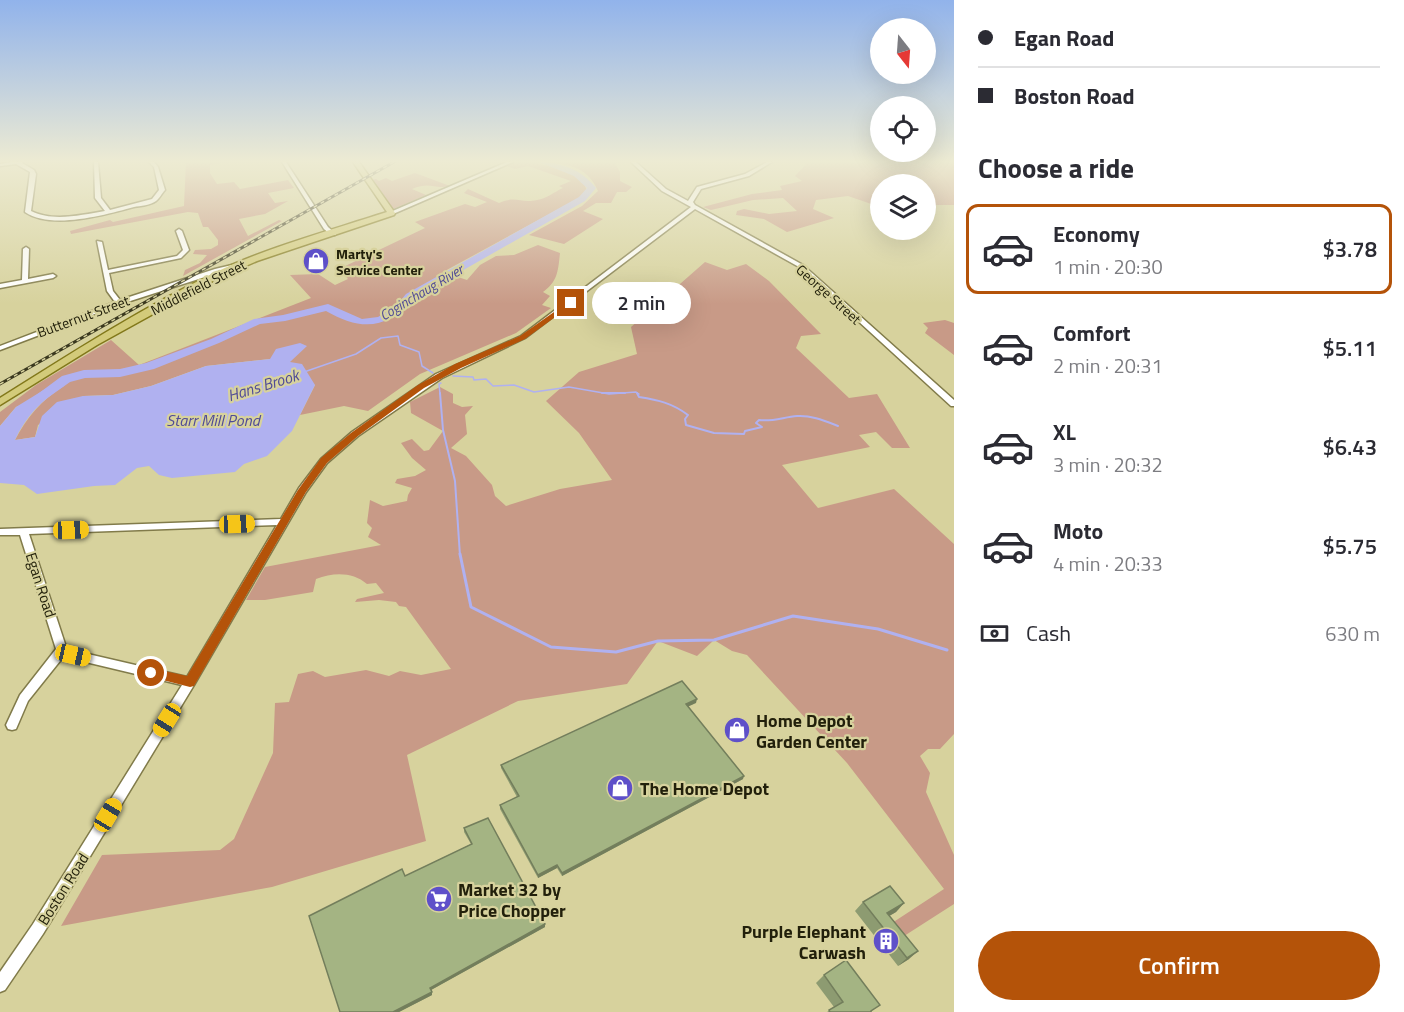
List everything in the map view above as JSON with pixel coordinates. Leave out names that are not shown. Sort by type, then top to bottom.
[{"type":"main road","points":[[388,209],[391,213]]},
{"type":"main road","name":"Middlefield Street","points":[[0,402],[114,332],[236,266],[391,213]]},
{"type":"street","points":[[28,209],[32,216],[57,220],[117,209]]},
{"type":"street","points":[[314,209],[326,228],[333,234]]},
{"type":"street","name":"Middlefield Street","points":[[391,213],[400,209]]},
{"type":"street","name":"Boston Road","points":[[0,985],[38,929],[190,682],[302,490],[324,460],[355,435],[439,376],[523,338],[691,209]]},
{"type":"street","name":"George Street","points":[[698,209],[801,266],[954,404]]},
{"type":"street","points":[[106,272],[179,257],[186,250],[179,231]]},
{"type":"street","points":[[99,242],[110,291],[119,303]]},
{"type":"street","points":[[26,249],[26,281]]},
{"type":"street","name":"Butternut Street","points":[[0,348],[119,303],[217,270],[236,266]]},
{"type":"street","points":[[0,286],[53,276]]},
{"type":"street","points":[[0,532],[284,522]]},
{"type":"street","name":"Egan Road","points":[[24,532],[62,650]]},
{"type":"street","points":[[12,725],[24,698],[62,650],[73,655],[190,682]]},
{"type":"shaded area","points":[[170,209],[273,209],[265,214],[239,219],[248,236],[279,220],[282,221],[183,276],[185,270],[200,263],[207,255],[193,254],[195,250],[211,249],[218,245],[218,240],[208,227],[203,227],[198,213],[188,212],[71,234],[70,231],[110,220],[113,222]]},
{"type":"shaded area","points":[[450,209],[558,209],[443,272],[467,280],[480,265],[496,256],[514,255],[538,245],[560,253],[554,280],[543,292],[550,296],[542,305],[551,308],[516,333],[420,374],[368,411],[344,406],[300,415],[315,385],[270,359],[206,366],[151,386],[113,395],[83,396],[38,425],[35,437],[15,440],[35,410],[63,386],[16,407],[0,426],[0,412],[36,385],[111,340],[139,365],[311,298],[290,275],[318,274],[335,285],[348,279],[339,269],[425,228],[415,222]]},
{"type":"shaded area","points":[[576,209],[586,209],[583,211],[603,219],[564,244],[529,235]]},
{"type":"shaded area","points":[[743,209],[769,214],[797,211],[795,209],[814,209],[834,218],[787,232],[764,219],[736,215],[737,211]]},
{"type":"shaded area","points":[[705,262],[727,270],[746,264],[769,281],[821,334],[801,336],[796,348],[849,398],[877,394],[910,448],[892,448],[876,432],[859,435],[870,447],[782,465],[818,508],[894,489],[954,544],[954,734],[940,749],[928,749],[920,756],[930,773],[926,792],[954,855],[954,904],[901,938],[892,923],[944,889],[847,763],[747,655],[732,651],[714,640],[697,656],[658,641],[627,684],[518,701],[407,755],[426,841],[272,887],[61,926],[102,855],[220,850],[234,839],[273,753],[275,703],[289,702],[298,674],[313,671],[325,677],[366,670],[389,676],[400,671],[421,675],[451,669],[406,607],[399,606],[396,602],[379,600],[355,602],[357,599],[384,593],[376,583],[367,584],[349,575],[330,575],[316,579],[313,592],[265,600],[246,600],[265,567],[381,545],[368,537],[372,528],[367,523],[370,500],[383,506],[407,501],[412,488],[395,483],[397,479],[415,476],[426,470],[412,458],[401,443],[412,439],[424,451],[429,450],[443,431],[411,413],[410,402],[440,387],[453,394],[453,403],[462,407],[473,406],[465,415],[467,434],[451,448],[466,456],[492,485],[495,496],[506,506],[560,489],[612,480],[579,433],[546,401],[579,372],[637,354],[631,327]]},
{"type":"shaded area","points":[[945,320],[954,323],[954,355],[925,333],[928,328],[923,323]]},
{"type":"water","name":"Starr Mill Pond","points":[[300,343],[307,346],[290,362],[302,364],[315,385],[292,431],[267,456],[244,464],[235,472],[172,478],[159,475],[149,466],[137,468],[115,485],[37,494],[24,485],[0,483],[0,426],[16,407],[55,383],[64,386],[35,409],[15,440],[35,437],[42,416],[57,402],[83,396],[113,395],[151,386],[206,366],[270,359],[276,349]]},
{"type":"building","name":"The Home Depot","points":[[682,681],[697,699],[686,704],[744,776],[562,873],[557,865],[538,875],[500,805],[519,796],[501,765]]},
{"type":"building","name":"Market 32 by Price Chopper","points":[[488,818],[545,924],[430,988],[432,992],[393,1012],[340,1012],[309,916],[402,869],[405,876],[472,844],[464,828]]},
{"type":"building","points":[[890,886],[904,903],[887,913],[918,951],[907,958],[863,902]]},
{"type":"building","points":[[846,960],[880,1005],[871,1012],[830,1012],[829,1010],[843,1002],[824,975]]},
{"type":"waterway","name":"Coginchaug River","points":[[41,396],[66,379],[84,374],[120,373],[150,366],[215,341],[258,321],[285,318],[305,311],[328,307],[345,317],[362,322],[381,320],[400,308],[410,296],[563,209]]},
{"type":"waterway","name":"Hans Brook","points":[[304,372],[356,354],[381,338],[398,336],[400,345],[419,352],[422,366],[433,373]]},
{"type":"waterway","name":"Hans Brook","points":[[453,376],[473,377],[474,380],[486,379],[493,386],[514,385],[534,392],[569,387],[603,393]]},
{"type":"waterway","points":[[440,394],[439,384],[441,383]]},
{"type":"waterway","name":"Hans Brook","points":[[622,393],[636,392],[639,394]]},
{"type":"waterway","points":[[440,393],[443,430],[455,481],[460,556]]},
{"type":"waterway","name":"Hans Brook","points":[[603,393],[622,393]]},
{"type":"waterway","name":"Hans Brook","points":[[603,393],[622,393]]},
{"type":"waterway","name":"Hans Brook","points":[[637,393],[639,397],[665,403],[682,411],[688,415],[685,419],[686,425],[714,433],[744,434],[745,431],[762,427],[756,423],[759,420],[797,416],[813,417],[838,426]]},
{"type":"waterway","points":[[460,554],[471,607],[551,647],[616,652],[658,641],[714,640],[793,616],[878,629],[947,650]]},
{"type":"railway","points":[[0,384],[310,209]]},
{"type":"place","name":"Marty's Service Center","points":[[316,261]]},
{"type":"place","name":"Home Depot Garden Center","points":[[737,730]]},
{"type":"place","name":"The Home Depot","points":[[620,788]]},
{"type":"place","name":"Market 32 by Price Chopper","points":[[439,899]]},
{"type":"place","name":"Purple Elephant Carwash","points":[[886,941]]},
{"type":"route","points":[[151,673],[190,682],[302,490],[324,460],[421,386],[458,366],[523,338],[571,303]]}]
